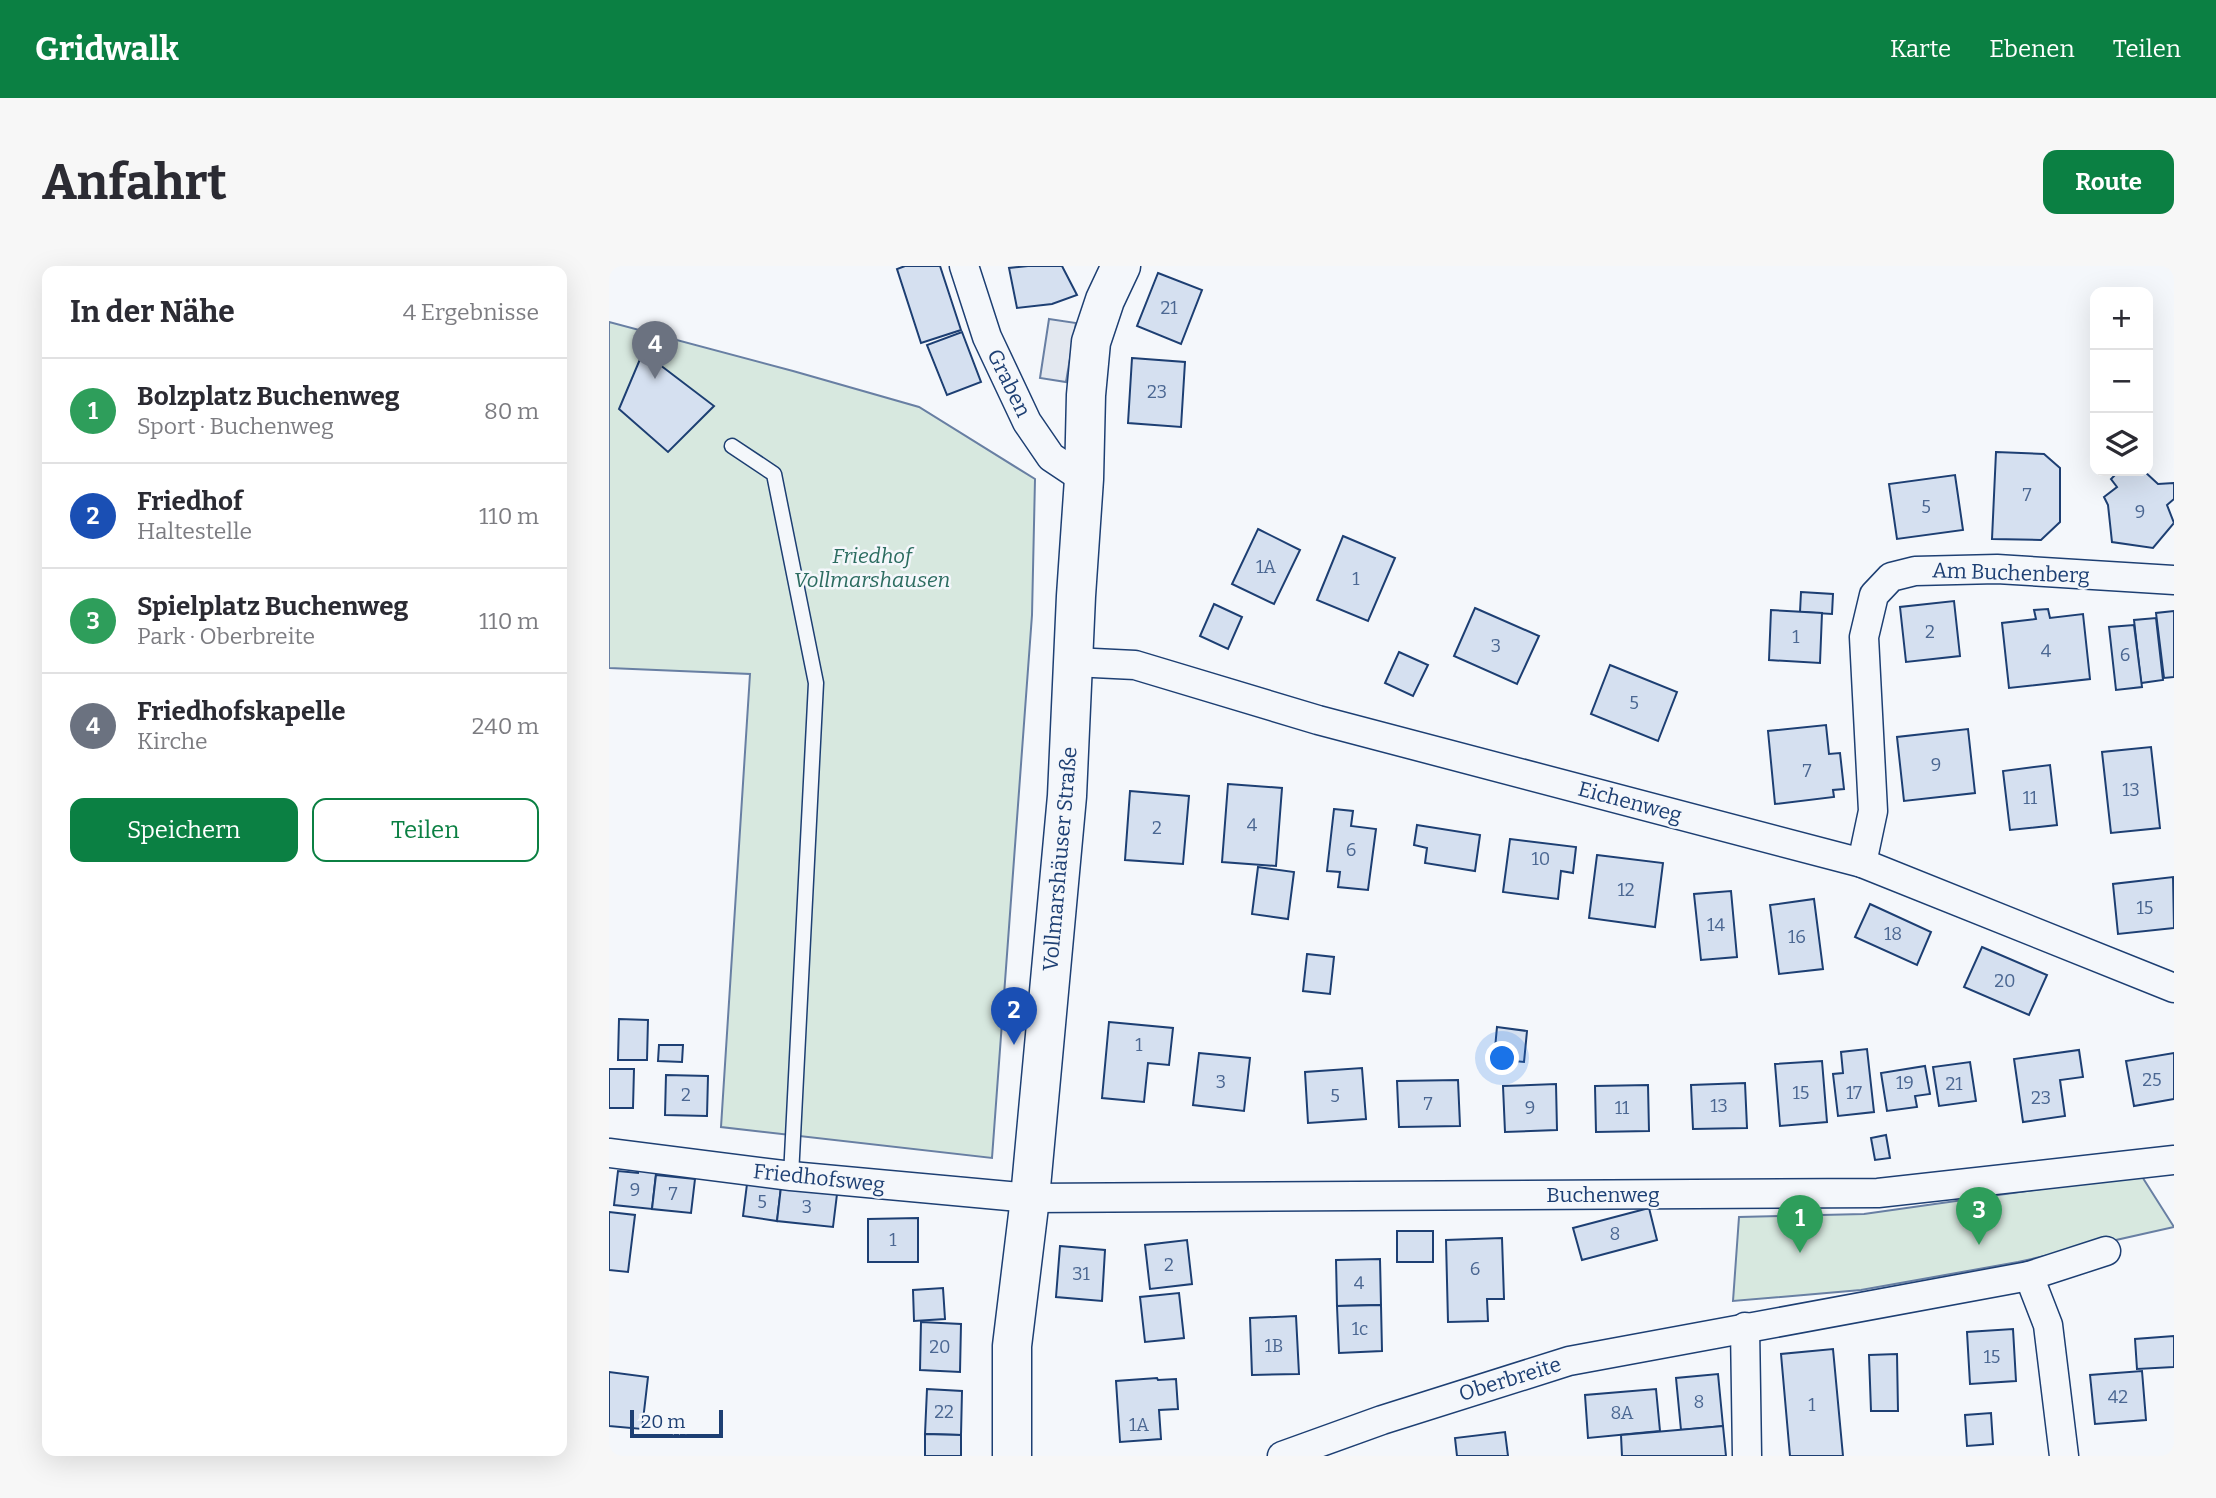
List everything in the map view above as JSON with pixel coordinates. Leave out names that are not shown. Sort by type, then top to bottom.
[{"type":"main road","name":"Vollmarshäuser Straße","points":[[1013,1456],[1012,1346],[1030,1198],[1067,796],[1086,395],[1091,342],[1105,300],[1121,266]]},
{"type":"street","name":"Graben","points":[[964,266],[987,337],[1027,422],[1051,457],[1084,479]]},
{"type":"street","name":"Am Buchenberg","points":[[1862,863],[1873,811],[1864,637],[1874,595],[1891,577],[1915,571],[1997,569],[2174,580]]},
{"type":"street","name":"Eichenweg","points":[[1073,662],[1135,665],[1318,720],[1862,863],[2174,988]]},
{"type":"street","name":"Friedhofsweg","points":[[609,1153],[791,1176],[1030,1198]]},
{"type":"street","name":"Buchenweg","points":[[1030,1198],[1878,1193],[2174,1160]]},
{"type":"street","name":"Oberbreite","points":[[1282,1456],[1382,1420],[1569,1361],[2029,1276],[2106,1251]]},
{"type":"street","points":[[2029,1276],[2048,1325],[2064,1456]]},
{"type":"street","points":[[1745,1327],[1747,1456]]},
{"type":"lane","points":[[732,446],[775,474],[816,683],[791,1176]]},
{"type":"green space","name":"Friedhof Vollmarshausen","points":[[609,322],[919,407],[1035,479],[1032,615],[992,1158],[721,1127],[750,674],[609,668]]},
{"type":"green space","points":[[2141,1175],[2174,1227],[2018,1262],[1861,1290],[1733,1301],[1739,1217],[1864,1214]]},
{"type":"shaded area","points":[[1049,319],[1076,323],[1066,382],[1040,378]]},
{"type":"building","points":[[905,266],[940,266],[961,330],[921,343],[897,269]]},
{"type":"building","points":[[1062,266],[1077,295],[1052,304],[1017,308],[1009,268]]},
{"type":"building","points":[[1158,273],[1202,290],[1181,344],[1137,326]]},
{"type":"building","points":[[962,332],[981,382],[947,395],[927,345]]},
{"type":"building","points":[[643,352],[714,406],[668,452],[619,409]]},
{"type":"building","points":[[1132,358],[1185,362],[1181,427],[1128,423]]},
{"type":"building","points":[[1996,452],[2044,454],[2060,468],[2060,522],[2041,540],[1992,539]]},
{"type":"building","points":[[1955,475],[1963,530],[1897,539],[1889,484]]},
{"type":"building","points":[[2114,476],[2149,476],[2158,484],[2174,483],[2174,499],[2167,505],[2174,523],[2153,548],[2112,542],[2108,505],[2104,497],[2117,487],[2111,479]]},
{"type":"building","points":[[1258,529],[1300,550],[1274,604],[1232,584]]},
{"type":"building","points":[[1343,536],[1395,558],[1368,621],[1317,600]]},
{"type":"building","points":[[1801,592],[1833,594],[1832,614],[1800,612]]},
{"type":"building","points":[[1954,601],[1960,656],[1906,662],[1900,607]]},
{"type":"building","points":[[1214,604],[1242,617],[1228,649],[1200,636]]},
{"type":"building","points":[[1475,608],[1539,636],[1517,684],[1454,656]]},
{"type":"building","points":[[2048,609],[2050,618],[2083,614],[2090,679],[2009,688],[2002,623],[2036,619],[2034,610]]},
{"type":"building","points":[[1771,610],[1822,613],[1820,663],[1769,660]]},
{"type":"building","points":[[2174,611],[2174,677],[2164,678],[2156,613]]},
{"type":"building","points":[[2156,618],[2163,680],[2141,683],[2134,620]]},
{"type":"building","points":[[2134,625],[2142,687],[2116,690],[2109,627]]},
{"type":"building","points":[[1399,652],[1428,665],[1413,696],[1385,683]]},
{"type":"building","points":[[1610,665],[1677,692],[1658,741],[1591,714]]},
{"type":"building","points":[[1826,725],[1829,754],[1840,753],[1844,789],[1833,790],[1834,797],[1775,804],[1768,731]]},
{"type":"building","points":[[1968,729],[1975,793],[1904,801],[1897,737]]},
{"type":"building","points":[[2151,747],[2160,828],[2111,833],[2102,752]]},
{"type":"building","points":[[2050,765],[2057,825],[2010,830],[2003,771]]},
{"type":"building","points":[[1228,784],[1282,788],[1276,866],[1222,862]]},
{"type":"building","points":[[1130,791],[1189,796],[1183,864],[1125,860]]},
{"type":"building","points":[[1334,809],[1353,811],[1351,826],[1376,829],[1368,890],[1338,887],[1340,872],[1327,871]]},
{"type":"building","points":[[1417,825],[1480,835],[1475,871],[1425,863],[1427,848],[1414,845]]},
{"type":"building","points":[[1510,839],[1576,847],[1573,873],[1561,871],[1558,899],[1503,892]]},
{"type":"building","points":[[1597,855],[1663,863],[1655,927],[1589,918]]},
{"type":"building","points":[[1258,867],[1294,872],[1288,919],[1252,914]]},
{"type":"building","points":[[2173,877],[2174,928],[2118,934],[2113,884]]},
{"type":"building","points":[[1731,891],[1737,957],[1701,960],[1694,894]]},
{"type":"building","points":[[1814,899],[1823,969],[1779,974],[1770,905]]},
{"type":"building","points":[[1870,904],[1931,932],[1917,965],[1855,937]]},
{"type":"building","points":[[1982,947],[2047,975],[2029,1015],[1964,987]]},
{"type":"building","points":[[1307,954],[1334,957],[1330,994],[1303,991]]},
{"type":"building","points":[[619,1019],[648,1020],[647,1060],[618,1060]]},
{"type":"building","points":[[1109,1022],[1173,1028],[1169,1065],[1148,1063],[1144,1102],[1102,1098]]},
{"type":"building","points":[[1497,1027],[1527,1031],[1524,1062],[1494,1059]]},
{"type":"building","points":[[659,1045],[683,1045],[682,1062],[658,1061]]},
{"type":"building","points":[[1867,1049],[1874,1112],[1838,1116],[1833,1074],[1843,1073],[1841,1052]]},
{"type":"building","points":[[2079,1050],[2083,1077],[2060,1080],[2065,1116],[2023,1122],[2014,1059]]},
{"type":"building","points":[[1199,1053],[1250,1058],[1244,1111],[1193,1105]]},
{"type":"building","points":[[2174,1053],[2174,1099],[2134,1106],[2126,1061]]},
{"type":"building","points":[[1822,1061],[1827,1122],[1780,1126],[1775,1064]]},
{"type":"building","points":[[1970,1062],[1976,1101],[1939,1106],[1933,1067]]},
{"type":"building","points":[[1925,1066],[1930,1094],[1915,1096],[1917,1107],[1887,1111],[1881,1073]]},
{"type":"building","points":[[1362,1068],[1366,1119],[1308,1123],[1305,1072]]},
{"type":"building","points":[[609,1069],[634,1069],[633,1108],[609,1108]]},
{"type":"building","points":[[666,1075],[708,1076],[707,1116],[665,1115]]},
{"type":"building","points":[[1458,1080],[1460,1126],[1399,1127],[1397,1081]]},
{"type":"building","points":[[1745,1083],[1747,1128],[1693,1129],[1691,1085]]},
{"type":"building","points":[[1556,1084],[1557,1130],[1505,1132],[1503,1086]]},
{"type":"building","points":[[1648,1085],[1649,1131],[1596,1132],[1595,1086]]},
{"type":"building","points":[[1886,1135],[1890,1158],[1875,1160],[1871,1138]]},
{"type":"building","points":[[639,1163],[657,1165],[652,1209],[614,1205],[618,1171],[638,1173]]},
{"type":"building","points":[[656,1175],[695,1179],[691,1213],[652,1209]]},
{"type":"building","points":[[747,1184],[781,1187],[777,1221],[743,1216]]},
{"type":"building","points":[[781,1187],[837,1194],[833,1227],[777,1221]]},
{"type":"building","points":[[1649,1208],[1657,1240],[1582,1260],[1573,1228]]},
{"type":"building","points":[[609,1212],[635,1215],[628,1272],[609,1270]]},
{"type":"building","points":[[918,1218],[918,1262],[868,1262],[868,1219]]},
{"type":"building","points":[[1397,1231],[1433,1231],[1433,1262],[1397,1262]]},
{"type":"building","points":[[1502,1238],[1504,1299],[1487,1299],[1488,1321],[1448,1322],[1446,1240]]},
{"type":"building","points":[[1187,1240],[1192,1284],[1150,1289],[1145,1245]]},
{"type":"building","points":[[1060,1246],[1105,1250],[1102,1301],[1056,1297]]},
{"type":"building","points":[[1380,1259],[1381,1305],[1337,1306],[1336,1260]]},
{"type":"building","points":[[943,1288],[945,1319],[914,1321],[913,1290]]},
{"type":"building","points":[[1179,1293],[1184,1338],[1145,1342],[1140,1297]]},
{"type":"building","points":[[1381,1305],[1382,1351],[1339,1353],[1337,1306]]},
{"type":"building","points":[[1296,1316],[1299,1374],[1252,1375],[1250,1318]]},
{"type":"building","points":[[921,1322],[961,1324],[960,1372],[920,1370]]},
{"type":"building","points":[[2013,1329],[2016,1381],[1970,1384],[1967,1332]]},
{"type":"building","points":[[2174,1336],[2174,1367],[2137,1369],[2135,1339]]},
{"type":"building","points":[[1833,1349],[1843,1456],[1790,1456],[1781,1354]]},
{"type":"building","points":[[1897,1354],[1898,1411],[1871,1411],[1869,1355]]},
{"type":"building","points":[[2142,1371],[2146,1420],[2095,1424],[2090,1375]]},
{"type":"building","points":[[609,1372],[648,1377],[642,1429],[609,1426]]},
{"type":"building","points":[[1718,1374],[1723,1426],[1681,1430],[1676,1378]]},
{"type":"building","points":[[1176,1379],[1178,1409],[1159,1410],[1161,1439],[1120,1442],[1116,1381]]},
{"type":"building","points":[[927,1389],[962,1391],[961,1435],[925,1434]]},
{"type":"building","points":[[1656,1389],[1660,1431],[1588,1438],[1585,1395]]},
{"type":"building","points":[[1991,1413],[1993,1444],[1967,1446],[1965,1415]]},
{"type":"building","points":[[1723,1426],[1726,1456],[1622,1456],[1621,1435]]},
{"type":"building","points":[[1505,1432],[1508,1456],[1457,1456],[1455,1438]]},
{"type":"building","points":[[925,1434],[961,1435],[961,1456],[925,1456]]},
{"type":"place","name":"Friedhofskapelle","points":[[655,379]]},
{"type":"place","name":"Friedhof","points":[[1014,1045]]},
{"type":"place","name":"Spielplatz Buchenweg","points":[[1979,1245]]},
{"type":"place","name":"Bolzplatz Buchenweg","points":[[1800,1253]]}]
